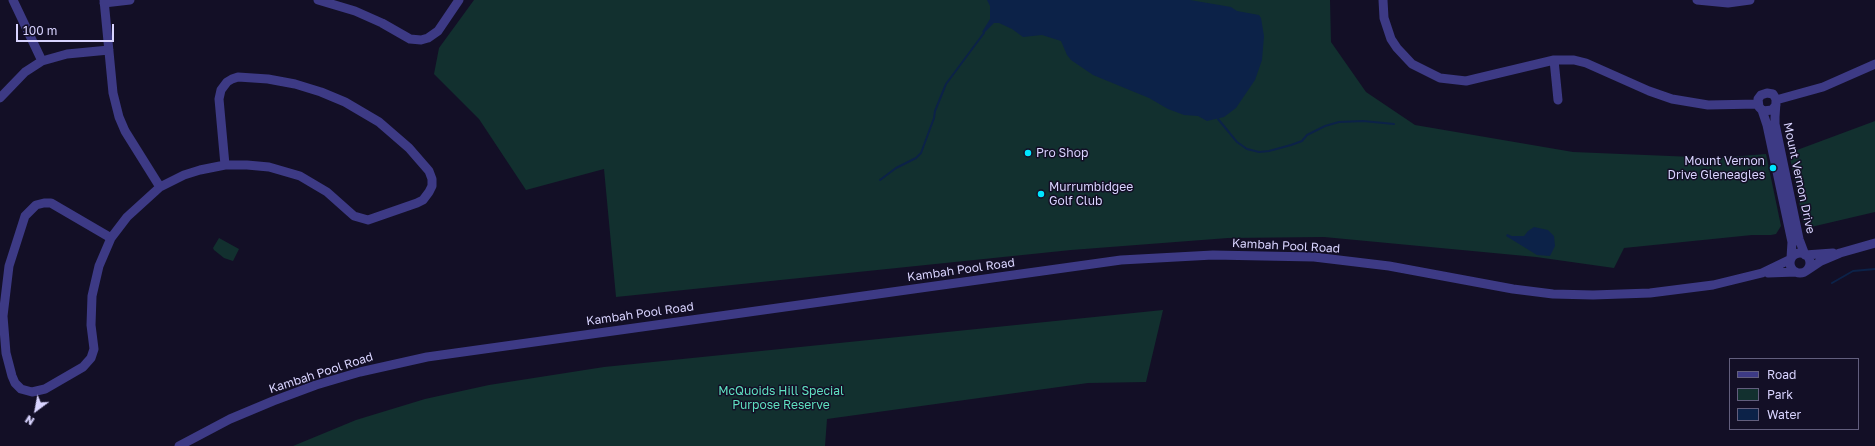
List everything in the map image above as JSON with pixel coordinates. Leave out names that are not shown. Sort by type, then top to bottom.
[{"type":"street","points":[[12,0],[42,61]]},
{"type":"street","points":[[130,0],[104,1],[114,97],[119,117],[125,131],[160,187]]},
{"type":"street","points":[[318,0],[355,11],[382,23],[410,39],[421,40],[428,38],[438,30],[459,0]]},
{"type":"street","points":[[1383,0],[1384,18],[1391,39],[1412,64],[1440,78],[1459,81],[1480,79],[1554,60],[1574,60],[1586,63],[1650,92],[1684,102],[1720,106],[1760,107],[1770,111],[1776,102],[1823,87],[1875,64]]},
{"type":"street","points":[[1697,0],[1728,3],[1748,0]]},
{"type":"street","points":[[0,98],[25,72],[42,61],[67,54],[109,50]]},
{"type":"street","points":[[1554,60],[1558,100]]},
{"type":"street","points":[[111,238],[51,203],[36,205],[25,216],[9,266],[5,291],[4,316],[6,353],[12,376],[15,383],[21,389],[32,392],[45,390],[83,367],[91,358],[94,349],[91,325],[93,286],[99,266],[111,238],[127,217],[160,187],[184,175],[225,165],[269,167],[300,176],[327,192],[354,216],[368,220],[417,204],[423,200],[432,186],[432,179],[429,171],[410,148],[390,130],[368,115],[345,102],[321,92],[295,84],[268,79],[238,77],[227,82],[221,90],[218,99],[225,165]]},
{"type":"street","points":[[1760,107],[1759,97],[1764,93],[1773,94],[1776,102]]},
{"type":"street","name":"Mount Vernon Drive","points":[[1776,102],[1775,124],[1799,239],[1805,255]]},
{"type":"street","name":"Mount Vernon Drive","points":[[1760,107],[1767,125],[1792,242],[1791,258]]},
{"type":"street","points":[[1840,253],[1805,255],[1796,254],[1791,258],[1790,266],[1796,272],[1806,271],[1821,261],[1840,253],[1875,243]]},
{"type":"street","name":"Kambah Pool Road","points":[[179,446],[230,419],[316,385],[368,370],[427,357],[1121,260],[1213,254],[1314,257],[1388,266],[1532,292],[1593,295],[1638,294],[1684,290],[1713,285],[1762,273],[1796,272]]},
{"type":"street","points":[[1805,255],[1809,259],[1810,264],[1806,271]]},
{"type":"street","name":"Kambah Pool Road","points":[[1762,273],[1791,258]]},
{"type":"green space","name":"Murrumbidgee Golf Club","points":[[474,0],[1330,0],[1331,42],[1366,92],[1415,125],[1573,152],[1718,158],[1766,154],[1781,226],[1776,234],[1771,235],[1752,235],[1624,248],[1614,268],[1536,257],[1324,237],[1228,238],[1071,250],[616,297],[604,169],[526,190],[479,119],[434,74],[439,48]]},
{"type":"green space","points":[[1875,121],[1875,212],[1811,227],[1803,222],[1789,153]]},
{"type":"green space","points":[[219,238],[239,249],[233,261],[224,258],[214,250],[213,248]]},
{"type":"green space","name":"McQuoids Hill Special Purpose Reserve","points":[[1163,310],[1146,382],[1088,383],[827,419],[825,446],[293,446],[356,420],[425,399],[489,385],[604,367]]},
{"type":"water","points":[[987,0],[1190,0],[1231,7],[1237,11],[1259,15],[1261,18],[1264,36],[1262,60],[1255,80],[1236,108],[1224,117],[1207,121],[1198,116],[1184,115],[1168,109],[1149,98],[1093,75],[1071,60],[1067,55],[1061,41],[1042,35],[1023,37],[1012,29],[999,23],[994,23],[984,33],[982,32],[990,19],[990,6]]},
{"type":"water","points":[[1534,227],[1548,230],[1554,236],[1555,246],[1550,256],[1537,255],[1506,236],[1507,234],[1512,236],[1524,236]]},
{"type":"waterway","points":[[880,180],[896,168],[916,158],[921,153],[946,84],[984,33]]},
{"type":"waterway","points":[[1218,119],[1237,142],[1247,149],[1259,152],[1269,151],[1302,141],[1307,135],[1325,126],[1339,122],[1363,121],[1394,124]]},
{"type":"waterway","points":[[1832,283],[1853,271],[1875,269]]},
{"type":"place","name":"Pro Shop","points":[[1028,153]]},
{"type":"place","name":"Mount Vernon Drive Gleneagles","points":[[1773,168]]},
{"type":"place","name":"Murrumbidgee Golf Club","points":[[1041,194]]}]
